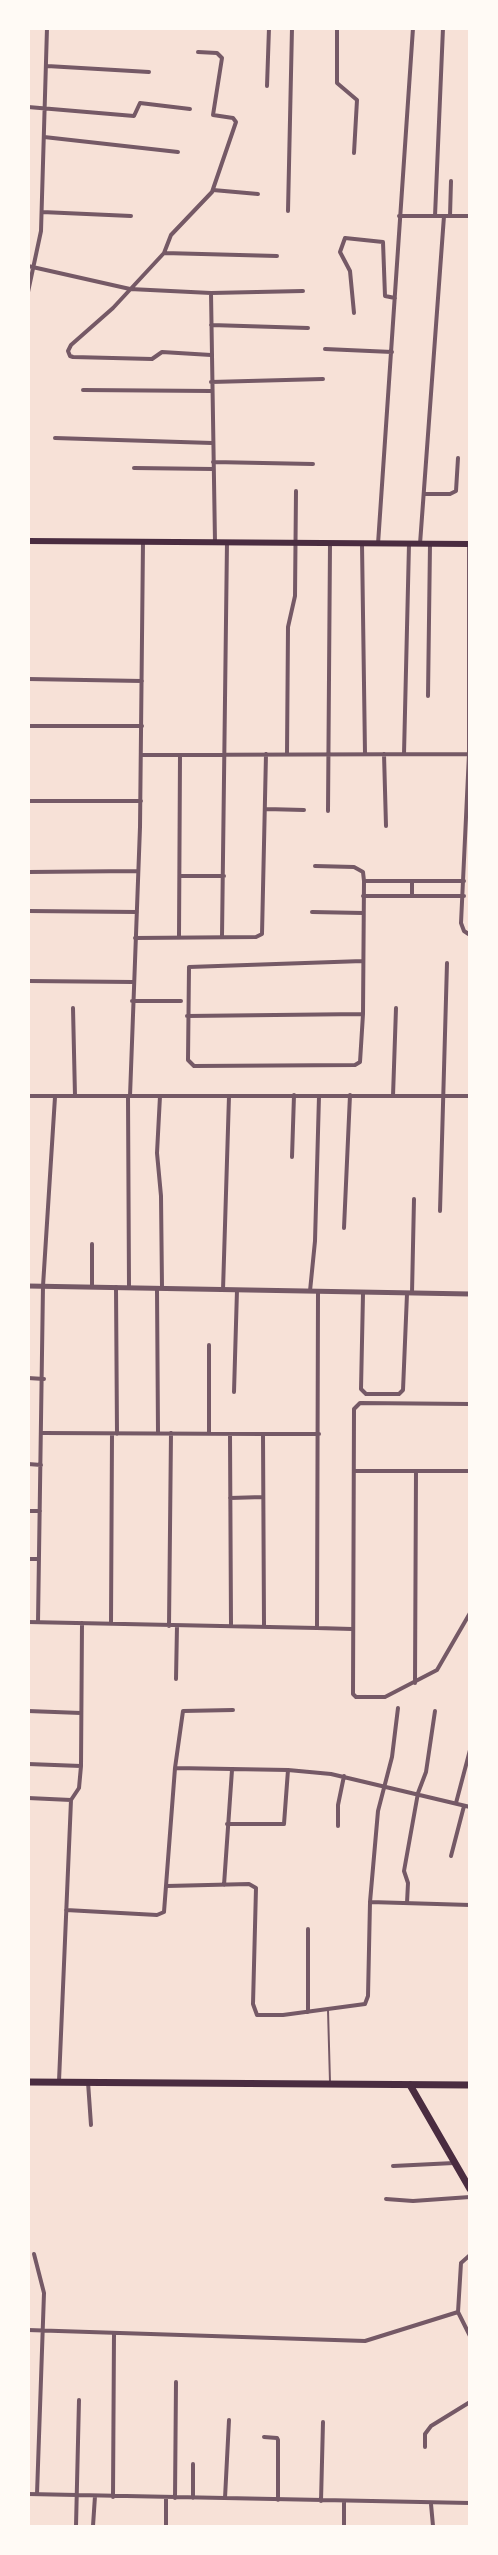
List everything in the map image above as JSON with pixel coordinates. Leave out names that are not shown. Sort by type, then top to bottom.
[{"type":"main road","points":[[28,541],[469,544]]},
{"type":"main road","points":[[28,2082],[470,2085]]},
{"type":"main road","points":[[410,2085],[470,2189]]},
{"type":"street","points":[[28,291],[35,268],[42,212],[47,28]]},
{"type":"street","points":[[267,86],[269,28]]},
{"type":"street","points":[[288,211],[292,28]]},
{"type":"street","points":[[337,28],[337,83],[357,100],[354,153]]},
{"type":"street","points":[[378,544],[412,28]]},
{"type":"street","points":[[435,216],[442,28]]},
{"type":"street","points":[[198,52],[217,53],[222,58],[213,115],[233,118],[236,122],[213,190],[208,199],[171,235],[164,253],[113,308],[71,345],[70,356],[152,359],[162,352],[210,355]]},
{"type":"street","points":[[46,66],[149,72]]},
{"type":"street","points":[[28,107],[134,116],[140,103],[190,109]]},
{"type":"street","points":[[44,137],[178,152]]},
{"type":"street","points":[[420,544],[451,181]]},
{"type":"street","points":[[213,190],[258,194]]},
{"type":"street","points":[[42,212],[131,216]]},
{"type":"street","points":[[399,216],[470,216]]},
{"type":"street","points":[[354,313],[350,271],[340,252],[345,238],[383,242],[385,296],[395,298]]},
{"type":"street","points":[[164,253],[277,256]]},
{"type":"street","points":[[28,266],[130,289],[211,293],[303,291]]},
{"type":"street","points":[[211,293],[214,542]]},
{"type":"street","points":[[211,326],[308,328]]},
{"type":"street","points":[[325,349],[392,352]]},
{"type":"street","points":[[211,382],[323,379]]},
{"type":"street","points":[[83,390],[211,391]]},
{"type":"street","points":[[55,438],[212,443]]},
{"type":"street","points":[[424,494],[450,494],[456,491],[459,458]]},
{"type":"street","points":[[213,462],[313,464]]},
{"type":"street","points":[[134,468],[213,470]]},
{"type":"street","points":[[287,754],[288,627],[295,596],[296,491]]},
{"type":"street","points":[[129,1287],[129,1096],[141,801],[143,542]]},
{"type":"street","points":[[222,936],[227,542]]},
{"type":"street","points":[[328,811],[330,544]]},
{"type":"street","points":[[362,544],[365,754]]},
{"type":"street","points":[[404,754],[409,544]]},
{"type":"street","points":[[428,696],[430,544]]},
{"type":"street","points":[[469,544],[469,754],[461,923],[464,931],[470,935]]},
{"type":"street","points":[[28,679],[142,681]]},
{"type":"street","points":[[28,726],[142,726]]},
{"type":"street","points":[[135,938],[256,937],[263,932],[266,754]]},
{"type":"street","points":[[384,754],[386,826]]},
{"type":"street","points":[[142,755],[469,754]]},
{"type":"street","points":[[179,937],[180,755]]},
{"type":"street","points":[[28,801],[141,801]]},
{"type":"street","points":[[266,808],[304,810]]},
{"type":"street","points":[[315,866],[358,868],[363,872],[363,882],[363,896],[363,913],[363,961],[363,1014],[362,1059],[355,1065],[195,1066],[188,1060],[188,972],[194,965],[363,961]]},
{"type":"street","points":[[28,872],[138,871]]},
{"type":"street","points":[[181,876],[224,876]]},
{"type":"street","points":[[412,881],[412,896]]},
{"type":"street","points":[[363,882],[464,881]]},
{"type":"street","points":[[363,896],[464,896]]},
{"type":"street","points":[[28,911],[137,912]]},
{"type":"street","points":[[312,912],[363,913]]},
{"type":"street","points":[[440,1211],[447,963]]},
{"type":"street","points":[[28,981],[133,982]]},
{"type":"street","points":[[132,1001],[181,1001]]},
{"type":"street","points":[[73,1008],[75,1096]]},
{"type":"street","points":[[393,1096],[396,1008]]},
{"type":"street","points":[[187,1016],[363,1014]]},
{"type":"street","points":[[292,1157],[294,1095]]},
{"type":"street","points":[[344,1228],[350,1095]]},
{"type":"street","points":[[28,1096],[470,1096]]},
{"type":"street","points":[[38,1622],[44,1286],[55,1096]]},
{"type":"street","points":[[158,1433],[161,1196],[156,1153],[160,1096]]},
{"type":"street","points":[[223,1290],[229,1096]]},
{"type":"street","points":[[310,1292],[315,1241],[319,1096]]},
{"type":"street","points":[[363,1294],[361,1389],[366,1394],[399,1394],[403,1390],[414,1198]]},
{"type":"street","points":[[92,1244],[92,1286]]},
{"type":"street","points":[[28,1286],[363,1294],[470,1294]]},
{"type":"street","points":[[111,1623],[116,1287]]},
{"type":"street","points":[[234,1392],[237,1290]]},
{"type":"street","points":[[317,1628],[318,1292]]},
{"type":"street","points":[[209,1345],[209,1433]]},
{"type":"street","points":[[28,1378],[44,1379]]},
{"type":"street","points":[[470,1404],[357,1404],[353,1411],[354,1696],[385,1697],[415,1683],[440,1666],[470,1612]]},
{"type":"street","points":[[43,1433],[319,1434]]},
{"type":"street","points":[[169,1626],[171,1433]]},
{"type":"street","points":[[230,1434],[231,1626]]},
{"type":"street","points":[[264,1434],[264,1627]]},
{"type":"street","points":[[28,1464],[41,1465]]},
{"type":"street","points":[[354,1471],[470,1472]]},
{"type":"street","points":[[415,1683],[416,1471]]},
{"type":"street","points":[[230,1498],[263,1497]]},
{"type":"street","points":[[28,1510],[40,1511]]},
{"type":"street","points":[[28,1559],[39,1559]]},
{"type":"street","points":[[28,1622],[353,1629]]},
{"type":"street","points":[[59,2081],[71,1800],[79,1788],[81,1766],[82,1623]]},
{"type":"street","points":[[176,1679],[177,1626]]},
{"type":"street","points":[[167,1886],[249,1884],[257,1892],[253,2004],[255,2013],[260,2016],[328,2010],[366,2002],[370,1902],[378,1812],[392,1757],[398,1708]]},
{"type":"street","points":[[66,1910],[161,1915],[165,1908],[175,1768],[183,1711],[233,1710]]},
{"type":"street","points":[[28,1711],[81,1713]]},
{"type":"street","points":[[407,1903],[408,1883],[404,1871],[418,1793],[426,1772],[435,1711]]},
{"type":"street","points":[[456,1803],[470,1750]]},
{"type":"street","points":[[28,1764],[81,1766]]},
{"type":"street","points":[[175,1768],[288,1770],[344,1776],[470,1807]]},
{"type":"street","points":[[224,1885],[232,1770]]},
{"type":"street","points":[[227,1824],[284,1824],[288,1770]]},
{"type":"street","points":[[338,1826],[338,1805],[344,1776]]},
{"type":"street","points":[[28,1798],[71,1800]]},
{"type":"street","points":[[451,1856],[464,1806]]},
{"type":"street","points":[[370,1902],[470,1905]]},
{"type":"street","points":[[308,1929],[308,2012]]},
{"type":"street","points":[[88,2081],[91,2126]]},
{"type":"street","points":[[393,2166],[454,2163]]},
{"type":"street","points":[[386,2199],[413,2201],[470,2197]]},
{"type":"street","points":[[34,2254],[45,2293],[37,2494]]},
{"type":"street","points":[[470,2255],[461,2262],[458,2312],[470,2336]]},
{"type":"street","points":[[28,2330],[364,2341],[458,2312]]},
{"type":"street","points":[[113,2497],[114,2333]]},
{"type":"street","points":[[175,2498],[176,2382]]},
{"type":"street","points":[[76,2526],[79,2400]]},
{"type":"street","points":[[425,2447],[425,2434],[431,2426],[470,2402]]},
{"type":"street","points":[[225,2498],[229,2420]]},
{"type":"street","points":[[321,2501],[323,2422]]},
{"type":"street","points":[[264,2437],[278,2440],[279,2500]]},
{"type":"street","points":[[193,2464],[193,2498]]},
{"type":"street","points":[[28,2494],[470,2503]]},
{"type":"street","points":[[93,2526],[95,2496]]},
{"type":"street","points":[[166,2498],[166,2526]]},
{"type":"street","points":[[344,2501],[344,2526]]},
{"type":"street","points":[[431,2504],[433,2526]]},
{"type":"lane","points":[[328,2010],[330,2085]]}]
